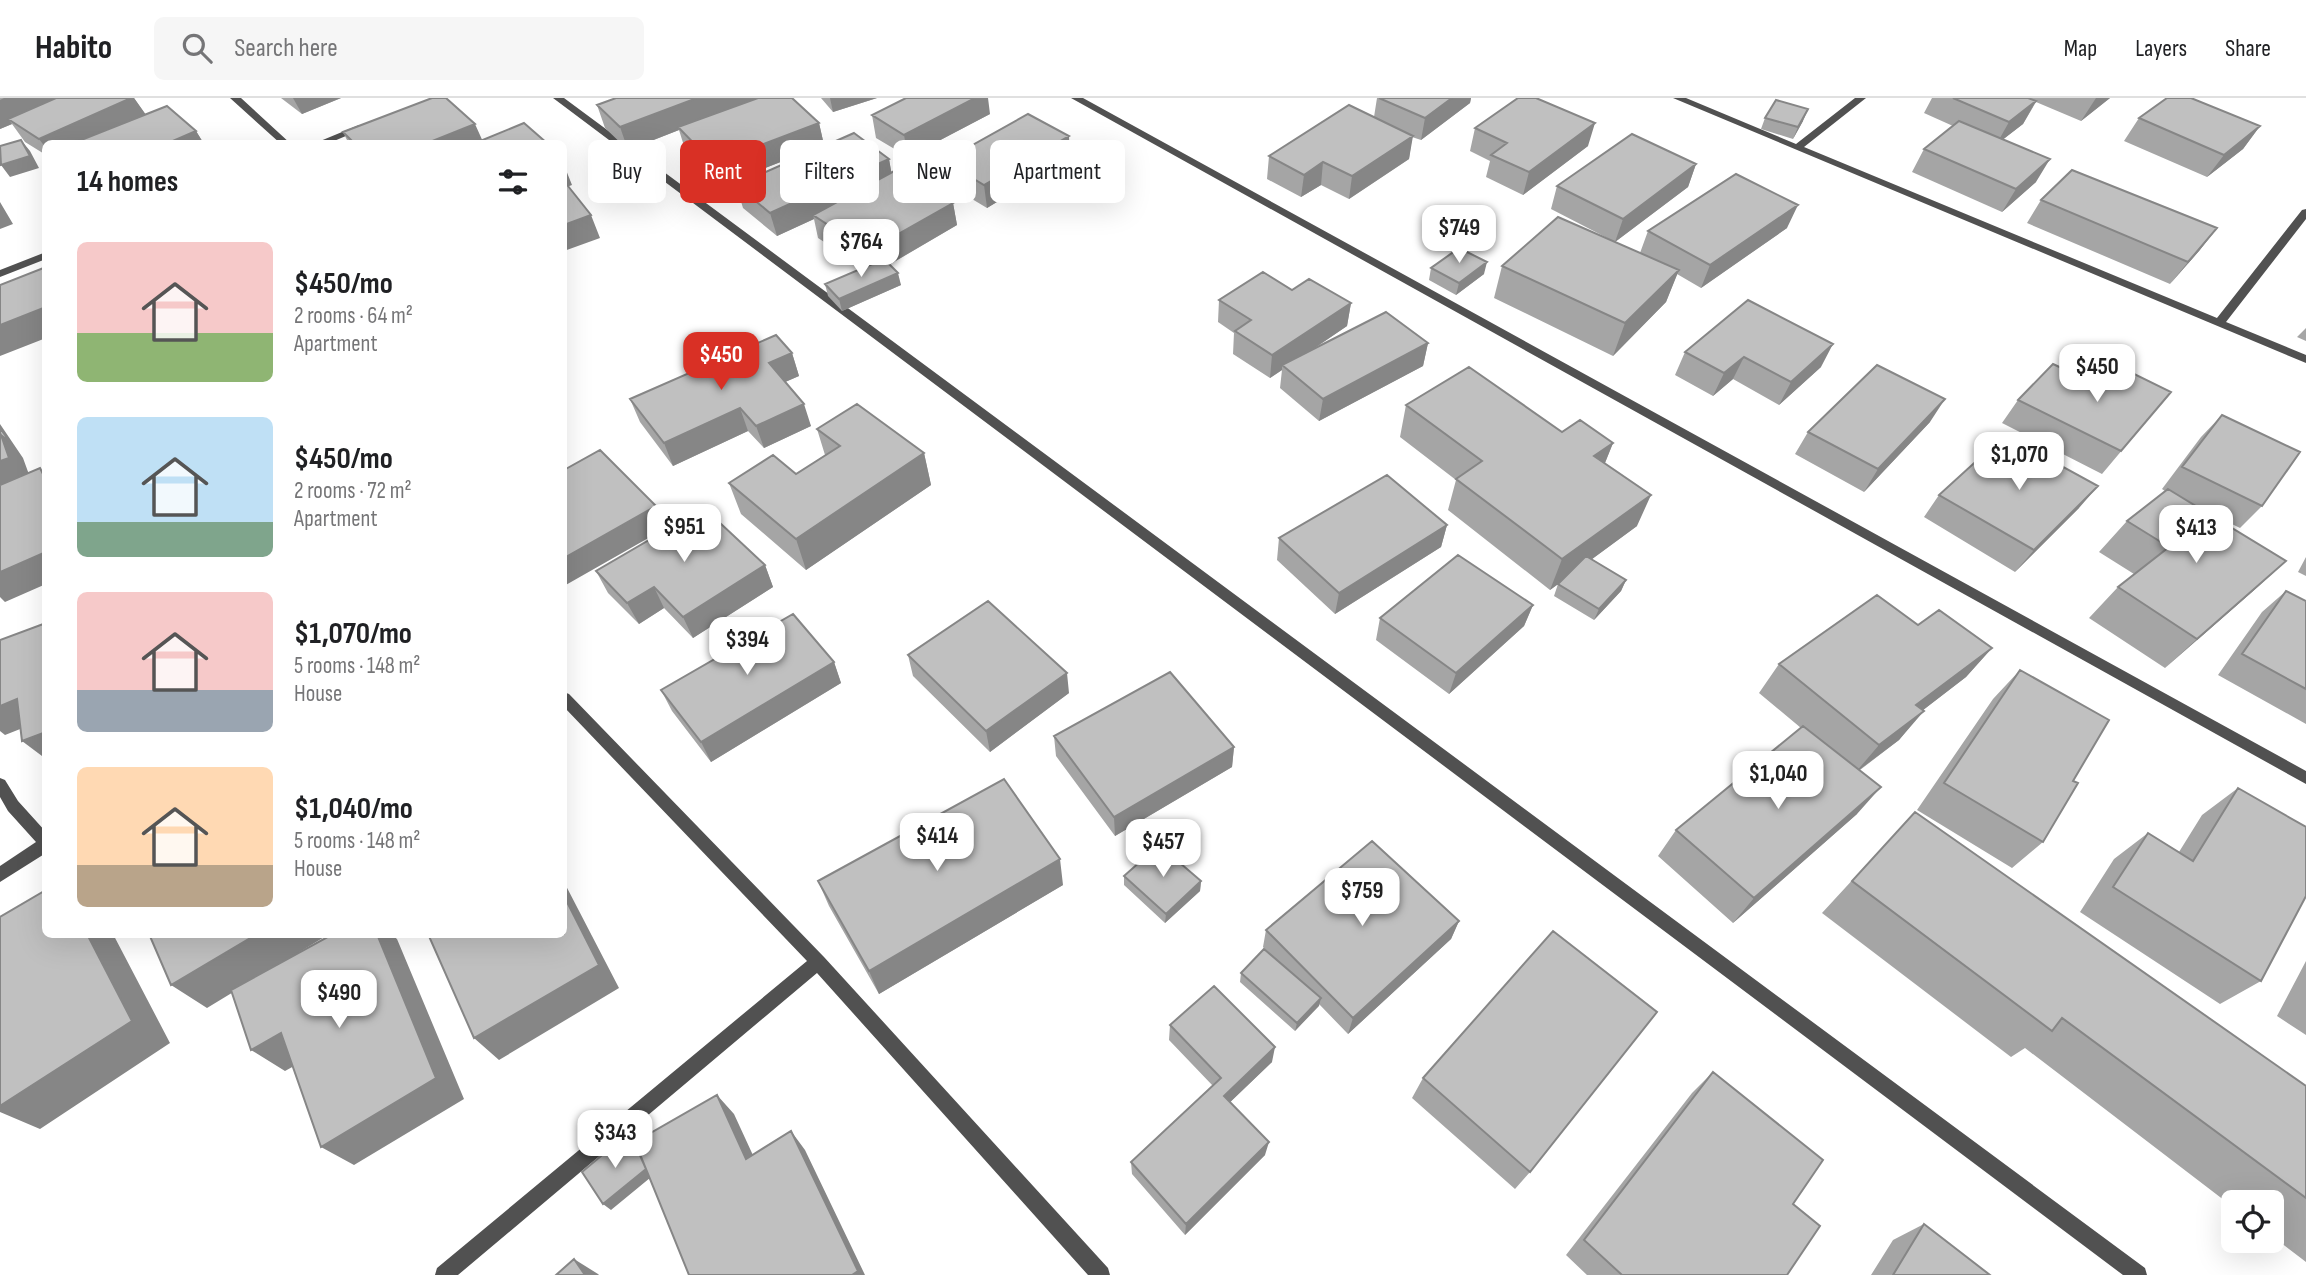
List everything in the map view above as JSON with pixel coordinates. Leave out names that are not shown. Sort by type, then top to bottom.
[{"type":"street","points":[[235,98],[282,140]]},
{"type":"street","points":[[558,98],[2138,1275]]},
{"type":"street","points":[[1076,98],[2306,778]]},
{"type":"street","points":[[1678,98],[2306,359]]},
{"type":"street","points":[[1797,148],[1861,98]]},
{"type":"street","points":[[328,140],[378,121]]},
{"type":"street","points":[[2220,322],[2306,212]]},
{"type":"street","points":[[0,274],[42,257]]},
{"type":"street","points":[[567,701],[818,962],[1101,1275]]},
{"type":"street","points":[[0,784],[13,806],[42,839]]},
{"type":"street","points":[[0,874],[42,847]]},
{"type":"street","points":[[444,1275],[818,962]]},
{"type":"building","points":[[56,98],[131,98],[39,139],[8,119]]},
{"type":"building","points":[[432,98],[446,98],[475,124],[435,140],[351,140],[343,132]]},
{"type":"building","points":[[616,98],[697,98],[620,127],[597,105]]},
{"type":"building","points":[[758,98],[792,98],[819,123],[766,143],[766,140],[691,140],[678,127]]},
{"type":"building","points":[[906,98],[975,98],[904,135],[872,115]]},
{"type":"building","points":[[1379,98],[1452,98],[1425,118]]},
{"type":"building","points":[[1518,98],[1536,98],[1595,123],[1529,172],[1491,155],[1507,143],[1475,128]]},
{"type":"building","points":[[1953,98],[2028,98],[2036,101],[2009,122]]},
{"type":"building","points":[[2167,98],[2191,98],[2260,126],[2224,155],[2139,118]]},
{"type":"building","points":[[1776,100],[1808,109],[1798,127],[1765,118]]},
{"type":"building","points":[[1349,105],[1413,136],[1352,176],[1323,162],[1304,175],[1269,156]]},
{"type":"building","points":[[167,106],[196,131],[175,140],[81,140]]},
{"type":"building","points":[[1028,114],[1069,136],[1062,140],[990,140],[990,182],[984,185],[976,180],[976,143]]},
{"type":"building","points":[[1959,121],[2050,159],[2016,189],[1924,149]]},
{"type":"building","points":[[524,123],[543,140],[483,140]]},
{"type":"building","points":[[854,133],[863,140],[838,140]]},
{"type":"building","points":[[1632,134],[1696,164],[1623,219],[1557,186]]},
{"type":"building","points":[[21,140],[30,156],[1,165],[0,146]]},
{"type":"building","points":[[879,152],[889,159],[879,164]]},
{"type":"building","points":[[780,166],[780,203],[792,203],[770,213],[758,203],[766,203],[766,172]]},
{"type":"building","points":[[2072,170],[2217,228],[2188,262],[2041,200]]},
{"type":"building","points":[[893,172],[893,203],[953,203],[868,251],[813,215],[835,203],[879,203],[879,179]]},
{"type":"building","points":[[1736,174],[1798,205],[1710,265],[1648,231]]},
{"type":"building","points":[[567,185],[591,215],[567,224]]},
{"type":"building","points":[[1558,217],[1679,270],[1625,323],[1502,266]]},
{"type":"building","points":[[1459,248],[1487,262],[1459,283],[1431,268]]},
{"type":"building","points":[[884,259],[898,273],[839,299],[825,284]]},
{"type":"building","points":[[42,269],[42,309],[0,325],[0,285]]},
{"type":"building","points":[[1263,272],[1292,290],[1309,279],[1351,303],[1272,355],[1235,331],[1251,320],[1219,300]]},
{"type":"building","points":[[1748,300],[1833,344],[1791,382],[1744,357],[1724,373],[1685,352]]},
{"type":"building","points":[[1386,312],[1428,343],[1323,399],[1282,365]]},
{"type":"building","points":[[776,335],[792,353],[769,363],[804,404],[756,426],[740,408],[664,443],[630,399]]},
{"type":"building","points":[[2053,364],[2104,388],[2122,368],[2171,392],[2121,451],[2018,400]]},
{"type":"building","points":[[1877,365],[1945,399],[1878,469],[1808,432]]},
{"type":"building","points":[[1469,367],[1562,432],[1580,420],[1613,443],[1594,456],[1651,495],[1562,559],[1456,479],[1482,461],[1406,405]]},
{"type":"building","points":[[857,404],[924,453],[796,539],[729,483],[773,455],[796,474],[840,446],[817,429]]},
{"type":"building","points":[[2222,415],[2300,452],[2262,506],[2182,467]]},
{"type":"building","points":[[0,428],[10,442],[0,436]]},
{"type":"building","points":[[2005,435],[2098,486],[2034,550],[1939,495]]},
{"type":"building","points":[[0,436],[9,458],[0,461]]},
{"type":"building","points":[[600,450],[656,506],[567,556],[567,468]]},
{"type":"building","points":[[40,468],[42,472],[42,554],[0,572],[0,485]]},
{"type":"building","points":[[1387,475],[1447,525],[1339,593],[1279,538]]},
{"type":"building","points":[[2168,489],[2286,561],[2197,639],[2118,587],[2169,547],[2127,521]]},
{"type":"building","points":[[704,508],[765,565],[683,617],[654,587],[627,603],[596,571]]},
{"type":"building","points":[[1458,555],[1533,605],[1456,673],[1380,618]]},
{"type":"building","points":[[1586,556],[1626,580],[1599,609],[1558,584]]},
{"type":"building","points":[[2286,591],[2306,601],[2306,689],[2242,654]]},
{"type":"building","points":[[1877,595],[1918,625],[1939,610],[1992,648],[1916,705],[1924,711],[1879,745],[1779,664]]},
{"type":"building","points":[[988,601],[1067,673],[986,731],[908,655]]},
{"type":"building","points":[[793,614],[834,662],[701,742],[661,690]]},
{"type":"building","points":[[42,624],[42,734],[22,741],[17,699],[0,706],[0,640]]},
{"type":"building","points":[[2020,670],[2109,720],[2073,781],[2078,783],[2043,842],[1944,783]]},
{"type":"building","points":[[1170,672],[1234,747],[1114,817],[1054,736]]},
{"type":"building","points":[[1803,726],[1881,787],[1754,898],[1676,830]]},
{"type":"building","points":[[1004,779],[1060,859],[869,971],[818,881]]},
{"type":"building","points":[[2238,788],[2306,827],[2306,896],[2261,981],[2113,887],[2148,833],[2193,861]]},
{"type":"building","points":[[1915,812],[2306,1086],[2306,1198],[2062,1018],[2052,1031],[1852,881]]},
{"type":"building","points":[[1372,841],[1459,921],[1353,1018],[1266,930]]},
{"type":"building","points":[[1159,845],[1201,881],[1166,914],[1124,876]]},
{"type":"building","points":[[42,892],[42,938],[89,938],[132,1021],[0,1106],[0,917]]},
{"type":"building","points":[[567,902],[599,965],[474,1038],[430,938],[567,938]]},
{"type":"building","points":[[1553,931],[1657,1012],[1530,1172],[1423,1078]]},
{"type":"building","points":[[151,938],[250,938],[171,985]]},
{"type":"building","points":[[326,938],[379,938],[436,1078],[321,1147],[281,1033],[251,1050],[231,990]]},
{"type":"building","points":[[1264,949],[1321,998],[1297,1023],[1241,973]]},
{"type":"building","points":[[1214,986],[1275,1047],[1224,1096],[1269,1142],[1186,1224],[1131,1162],[1221,1078],[1170,1025]]},
{"type":"building","points":[[1713,1072],[1823,1160],[1793,1204],[1820,1226],[1787,1275],[1622,1275],[1584,1240]]},
{"type":"building","points":[[717,1095],[746,1159],[791,1131],[858,1271],[852,1275],[689,1275],[635,1142]]},
{"type":"building","points":[[626,1135],[646,1169],[603,1204],[582,1172]]},
{"type":"building","points":[[1924,1224],[1990,1275],[1893,1275]]},
{"type":"building","points":[[574,1259],[585,1275],[556,1275]]}]
